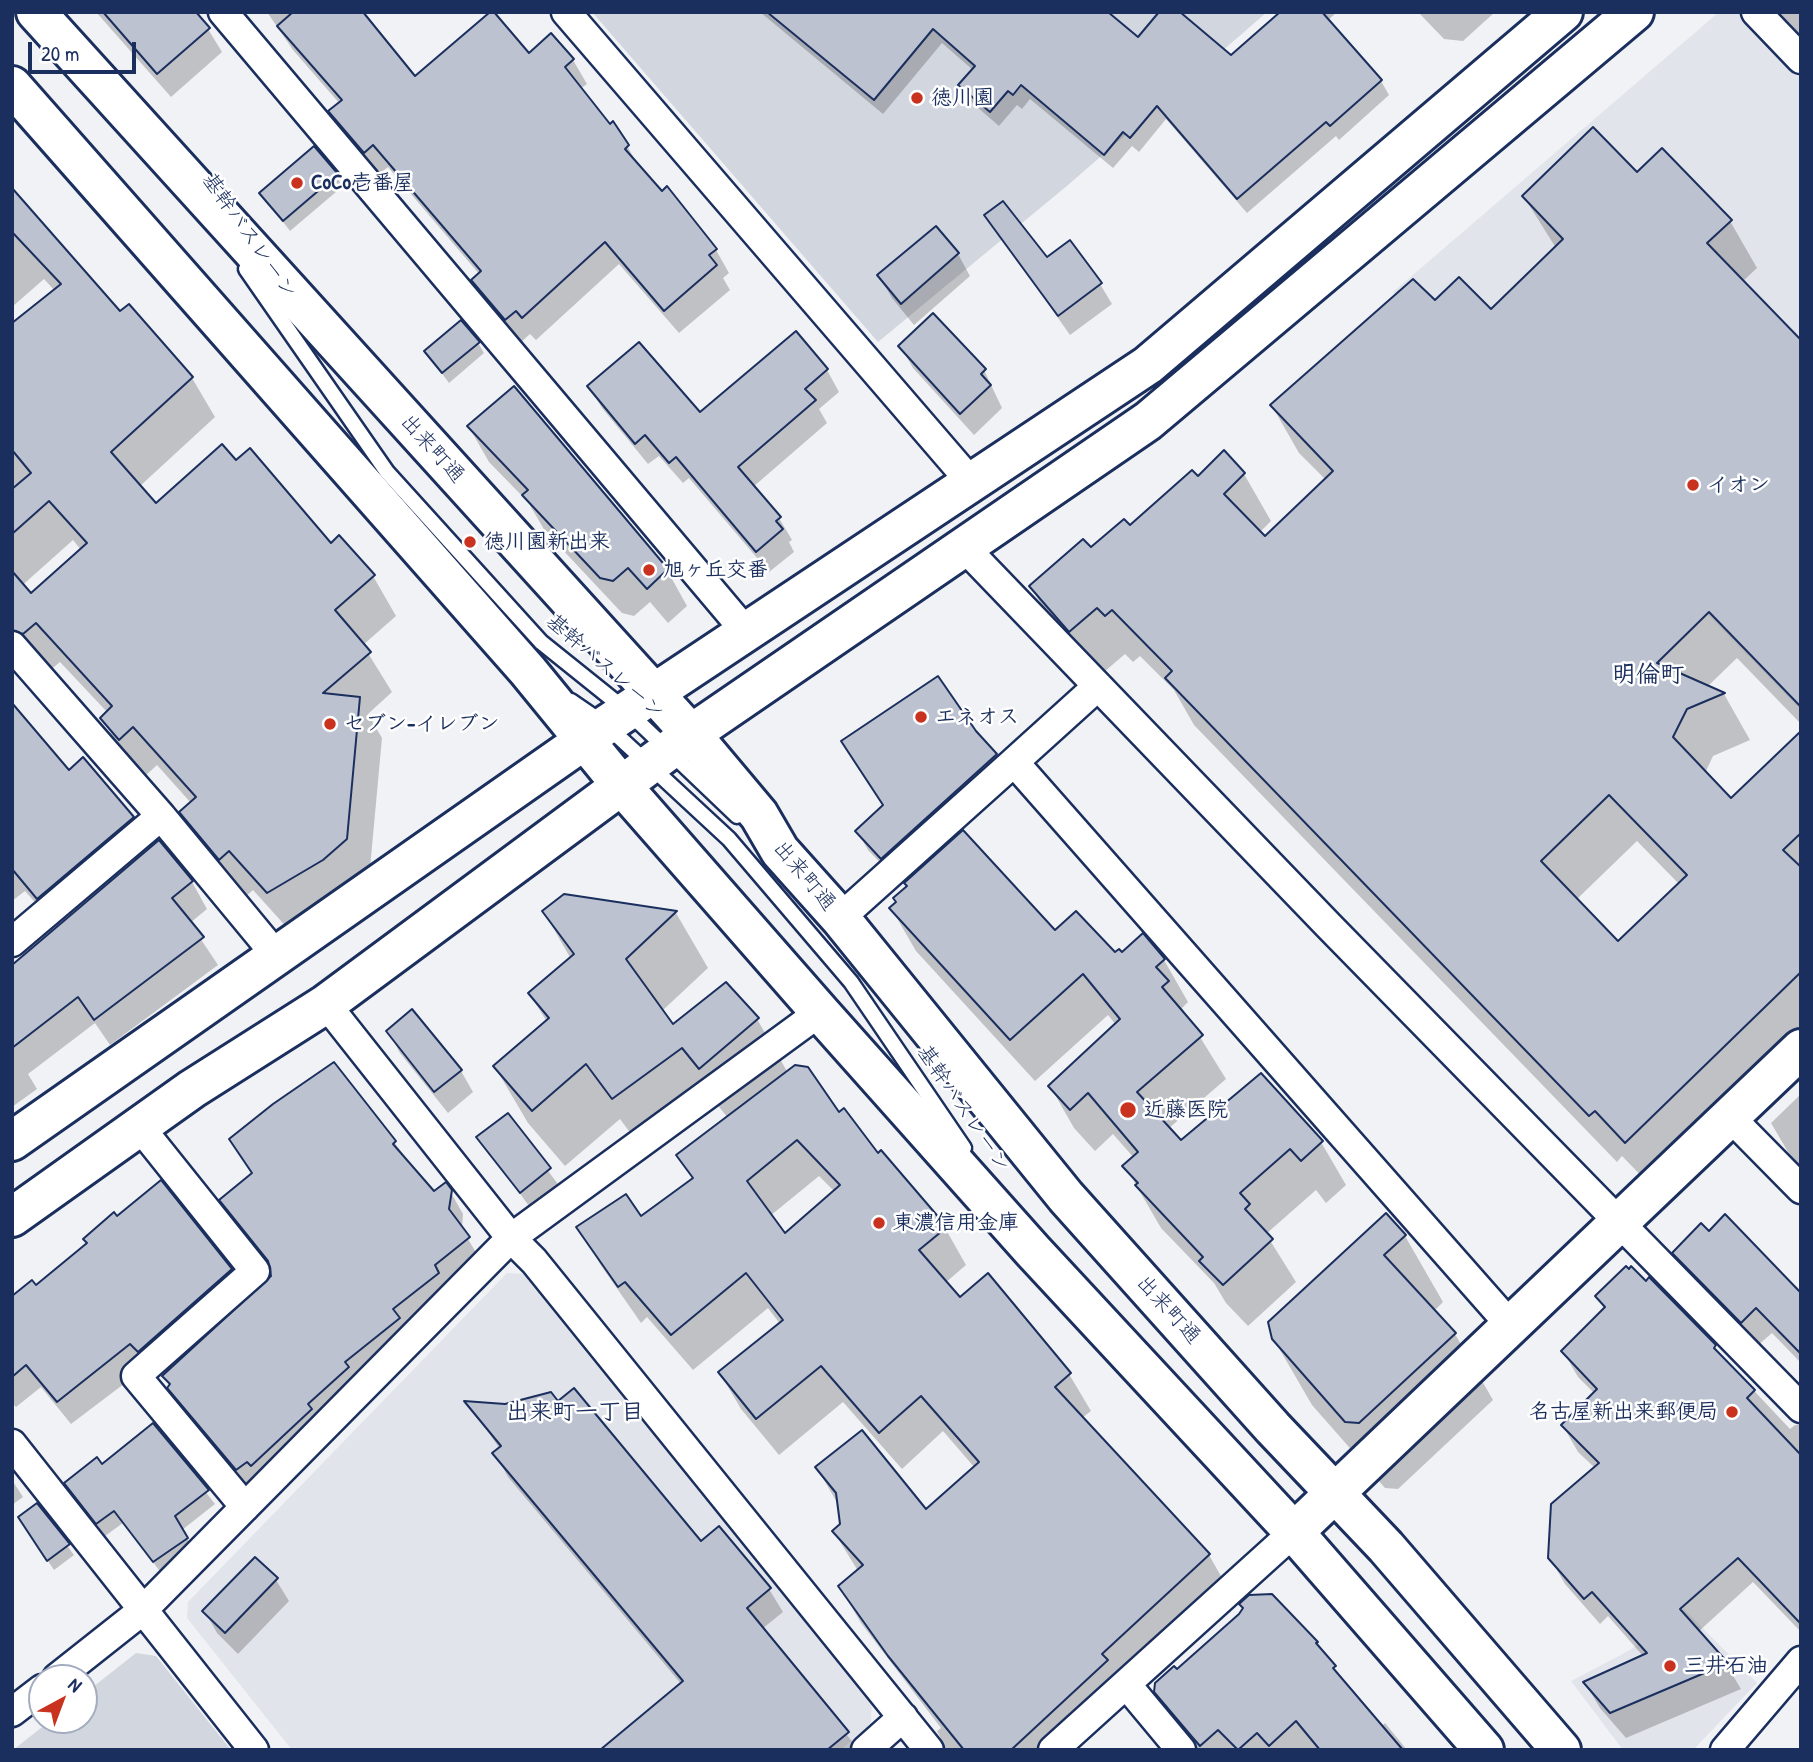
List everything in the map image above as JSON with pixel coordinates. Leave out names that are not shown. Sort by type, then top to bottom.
[{"type":"main road","name":"出来町通","points":[[36,12],[171,161],[618,717],[658,760],[820,1012],[1034,1251],[1294,1532],[1484,1750]]},
{"type":"main road","points":[[12,1141],[618,717],[1148,365],[1563,12]]},
{"type":"main road","points":[[12,1217],[139,1126],[326,1003],[658,760],[1148,421],[1634,12]]},
{"type":"main road","name":"出来町通","points":[[12,86],[528,670],[618,717],[658,760],[760,816],[780,851],[840,918],[1066,1197],[1335,1494],[1387,1547],[1561,1750]]},
{"type":"main road","points":[[1294,1532],[1801,1049]]},
{"type":"street","points":[[223,12],[747,632]]},
{"type":"street","points":[[566,12],[971,482]]},
{"type":"street","points":[[1756,12],[1801,59]]},
{"type":"street","points":[[964,546],[1619,1225],[1801,1408]]},
{"type":"street","points":[[12,646],[161,816],[276,955]]},
{"type":"street","points":[[840,918],[1098,686]]},
{"type":"street","points":[[1014,762],[1511,1327]]},
{"type":"street","points":[[12,942],[161,816]]},
{"type":"street","points":[[326,1003],[511,1238],[543,1272],[929,1750]]},
{"type":"street","points":[[75,1664],[143,1610],[511,1238],[820,1012]]},
{"type":"street","points":[[1730,1117],[1801,1189]]},
{"type":"street","points":[[139,1126],[255,1271],[136,1376],[245,1507]]},
{"type":"street","points":[[12,1444],[254,1750]]},
{"type":"street","points":[[1053,1750],[1294,1532]]},
{"type":"street","points":[[1725,1750],[1801,1661]]},
{"type":"street","points":[[1126,1684],[1181,1750]]},
{"type":"street","points":[[12,1713],[28,1700]]},
{"type":"street","points":[[866,1750],[904,1717]]},
{"type":"lane","name":"基幹バスレーン","points":[[171,161],[387,472],[541,642],[618,717]]},
{"type":"lane","name":"基幹バスレーン","points":[[658,760],[820,942],[851,982],[1034,1251]]},
{"type":"shaded area","name":"徳川園","points":[[592,12],[1267,12],[1068,185],[878,342]]},
{"type":"shaded area","name":"イオン","points":[[1719,12],[1743,12],[1801,71],[1801,710],[1393,292]]},
{"type":"shaded area","points":[[507,1273],[523,1274],[872,1691],[871,1723],[841,1750],[292,1750],[187,1618],[188,1602]]},
{"type":"shaded area","name":"三井石油","points":[[1684,1609],[1757,1683],[1693,1750],[1623,1750],[1571,1681],[1630,1650]]},
{"type":"shaded area","points":[[136,1653],[156,1656],[231,1750],[13,1750],[33,1734],[98,1734],[98,1683]]},
{"type":"building","points":[[103,12],[196,12],[210,28],[157,74]]},
{"type":"building","points":[[293,12],[363,12],[415,76],[490,12],[494,12],[529,53],[551,33],[574,59],[565,67],[610,124],[613,121],[629,145],[625,149],[662,191],[667,186],[717,249],[709,255],[717,265],[664,311],[605,242],[522,318],[516,311],[505,320],[471,280],[481,271],[373,145],[364,153],[328,111],[342,100],[277,26]]},
{"type":"building","points":[[767,12],[1108,12],[1138,37],[1159,12],[1180,12],[1231,55],[1280,12],[1322,12],[1382,80],[1330,126],[1326,122],[1237,199],[1157,106],[1130,138],[1123,132],[1104,155],[1021,85],[1013,95],[1008,91],[990,112],[958,85],[975,66],[933,29],[874,100]]},
{"type":"building","points":[[1593,127],[1637,172],[1662,148],[1732,220],[1707,243],[1801,340],[1801,707],[1709,612],[1657,663],[1725,693],[1687,709],[1673,737],[1731,798],[1801,731],[1801,833],[1783,850],[1801,867],[1801,972],[1625,1143],[1595,1111],[1589,1116],[1165,678],[1172,671],[1112,610],[1105,616],[1097,608],[1069,632],[1029,586],[1083,539],[1091,547],[1124,519],[1130,525],[1192,470],[1198,476],[1224,450],[1245,473],[1224,494],[1265,536],[1333,471],[1270,405],[1413,279],[1435,300],[1459,277],[1491,309],[1563,239],[1522,196]],"holes":[[[1609,795],[1687,875],[1618,941],[1541,861]]]},
{"type":"building","points":[[314,146],[338,174],[283,221],[259,193]]},
{"type":"building","points":[[12,188],[120,311],[129,304],[193,377],[111,452],[156,503],[222,444],[236,460],[250,448],[331,543],[339,535],[375,575],[335,610],[371,652],[323,693],[360,697],[347,839],[323,860],[267,893],[229,851],[219,860],[179,812],[196,797],[133,727],[119,740],[100,718],[112,706],[36,623],[23,634],[12,630],[12,571],[31,593],[87,543],[49,501],[12,534],[12,489],[31,473],[12,450],[12,323],[61,284],[12,232]]},
{"type":"building","points":[[1003,201],[1047,257],[1070,240],[1102,283],[1058,316],[984,215]]},
{"type":"building","points":[[936,226],[959,253],[901,304],[877,275]]},
{"type":"building","points":[[933,313],[986,369],[981,374],[991,385],[960,414],[898,346]]},
{"type":"building","points":[[461,320],[480,342],[442,373],[424,351]]},
{"type":"building","points":[[796,331],[828,369],[805,389],[816,400],[738,467],[781,517],[776,521],[783,529],[756,552],[676,457],[669,463],[645,435],[635,444],[587,386],[639,342],[700,412]]},
{"type":"building","points":[[514,386],[668,569],[647,589],[628,568],[613,581],[600,578],[522,495],[528,490],[467,426]]},
{"type":"building","points":[[938,676],[976,731],[997,754],[881,859],[855,831],[883,805],[841,741]]},
{"type":"building","points":[[12,703],[69,770],[83,757],[134,817],[37,899],[12,869]]},
{"type":"building","points":[[963,830],[1055,930],[1076,911],[1115,952],[1119,949],[1122,952],[1143,933],[1165,959],[1156,967],[1169,981],[1162,987],[1203,1035],[1137,1092],[1181,1140],[1261,1073],[1323,1141],[1301,1161],[1290,1149],[1240,1193],[1250,1204],[1245,1209],[1273,1239],[1223,1285],[1199,1261],[1203,1257],[1135,1185],[1138,1183],[1122,1166],[1138,1152],[1088,1093],[1070,1110],[1048,1086],[1120,1019],[1083,974],[1010,1040],[889,908],[896,902],[893,898],[907,886],[904,883]]},
{"type":"building","points":[[159,840],[193,881],[172,898],[204,937],[94,1020],[78,997],[12,1048],[12,965]]},
{"type":"building","points":[[564,894],[677,911],[626,959],[673,1024],[726,982],[759,1018],[699,1069],[682,1048],[612,1099],[586,1064],[532,1111],[493,1066],[549,1018],[528,993],[574,954],[542,911]]},
{"type":"building","points":[[412,1009],[462,1070],[434,1092],[386,1031]]},
{"type":"building","points":[[334,1062],[396,1141],[393,1144],[434,1191],[446,1182],[452,1190],[449,1209],[470,1237],[435,1265],[439,1273],[393,1309],[400,1318],[345,1362],[349,1367],[308,1404],[312,1409],[251,1466],[247,1462],[236,1470],[167,1388],[170,1384],[162,1376],[271,1276],[268,1261],[219,1200],[252,1173],[229,1139],[273,1104]]},
{"type":"building","points":[[795,1065],[808,1067],[839,1112],[844,1108],[878,1153],[881,1150],[947,1227],[919,1250],[960,1297],[988,1273],[1071,1373],[1055,1387],[1210,1554],[1102,1654],[1108,1660],[1011,1750],[964,1750],[888,1656],[838,1586],[863,1565],[832,1531],[840,1524],[836,1493],[815,1467],[862,1430],[926,1509],[979,1462],[921,1396],[879,1433],[821,1366],[756,1419],[718,1372],[783,1320],[746,1273],[671,1335],[625,1282],[618,1287],[576,1227],[626,1194],[641,1216],[693,1178],[676,1155]],"holes":[[[797,1140],[840,1185],[785,1233],[747,1181]]]},
{"type":"building","points":[[508,1113],[551,1168],[520,1193],[476,1137]]},
{"type":"building","points":[[161,1180],[232,1269],[138,1352],[130,1344],[57,1402],[26,1365],[12,1377],[12,1296],[32,1280],[36,1285],[87,1243],[83,1239],[114,1212],[117,1216]]},
{"type":"building","points":[[1386,1213],[1406,1235],[1384,1255],[1456,1333],[1359,1423],[1345,1422],[1272,1339],[1268,1322]]},
{"type":"building","points":[[1725,1214],[1801,1293],[1801,1354],[1756,1308],[1741,1323],[1672,1253],[1701,1223],[1709,1231]]},
{"type":"building","points":[[1626,1266],[1629,1269],[1631,1266],[1646,1281],[1649,1277],[1716,1345],[1714,1348],[1755,1390],[1747,1398],[1801,1455],[1801,1624],[1738,1558],[1680,1609],[1728,1663],[1610,1713],[1583,1682],[1647,1653],[1592,1592],[1584,1599],[1548,1558],[1551,1504],[1599,1463],[1561,1425],[1597,1389],[1561,1351],[1605,1307],[1595,1296]]},
{"type":"building","points":[[574,1388],[701,1541],[719,1526],[771,1588],[747,1608],[849,1732],[827,1750],[600,1750],[683,1681],[492,1453],[501,1446],[464,1401],[505,1404],[551,1392],[558,1401]]},
{"type":"building","points":[[153,1423],[209,1490],[175,1516],[188,1538],[153,1562],[114,1511],[96,1524],[64,1483],[97,1457],[102,1464]]},
{"type":"building","points":[[37,1503],[70,1544],[47,1561],[18,1517]]},
{"type":"building","points":[[255,1557],[278,1578],[225,1633],[202,1611]]},
{"type":"building","points":[[1272,1594],[1318,1642],[1316,1643],[1336,1666],[1333,1668],[1403,1750],[1320,1750],[1296,1721],[1269,1746],[1257,1733],[1238,1750],[1218,1730],[1200,1746],[1154,1692],[1155,1683],[1174,1666],[1177,1669],[1239,1614],[1243,1608],[1239,1604],[1249,1595]]},
{"type":"place","name":"徳川園","points":[[917,98]]},
{"type":"place","name":"CoCo壱番屋","points":[[297,183]]},
{"type":"place","name":"イオン","points":[[1693,485]]},
{"type":"place","name":"徳川園新出来","points":[[470,542]]},
{"type":"place","name":"旭ヶ丘交番","points":[[649,570]]},
{"type":"place","name":"エネオス","points":[[921,717]]},
{"type":"place","name":"セブン-イレブン","points":[[330,724]]},
{"type":"place","name":"近藤医院","points":[[1128,1110]]},
{"type":"place","name":"東濃信用金庫","points":[[879,1223]]},
{"type":"place","name":"名古屋新出来郵便局","points":[[1732,1412]]},
{"type":"place","name":"三井石油","points":[[1670,1666]]},
{"type":"district","name":"明倫町","points":[[1648,676]]},
{"type":"district","name":"出来町一丁目","points":[[575,1413]]}]
